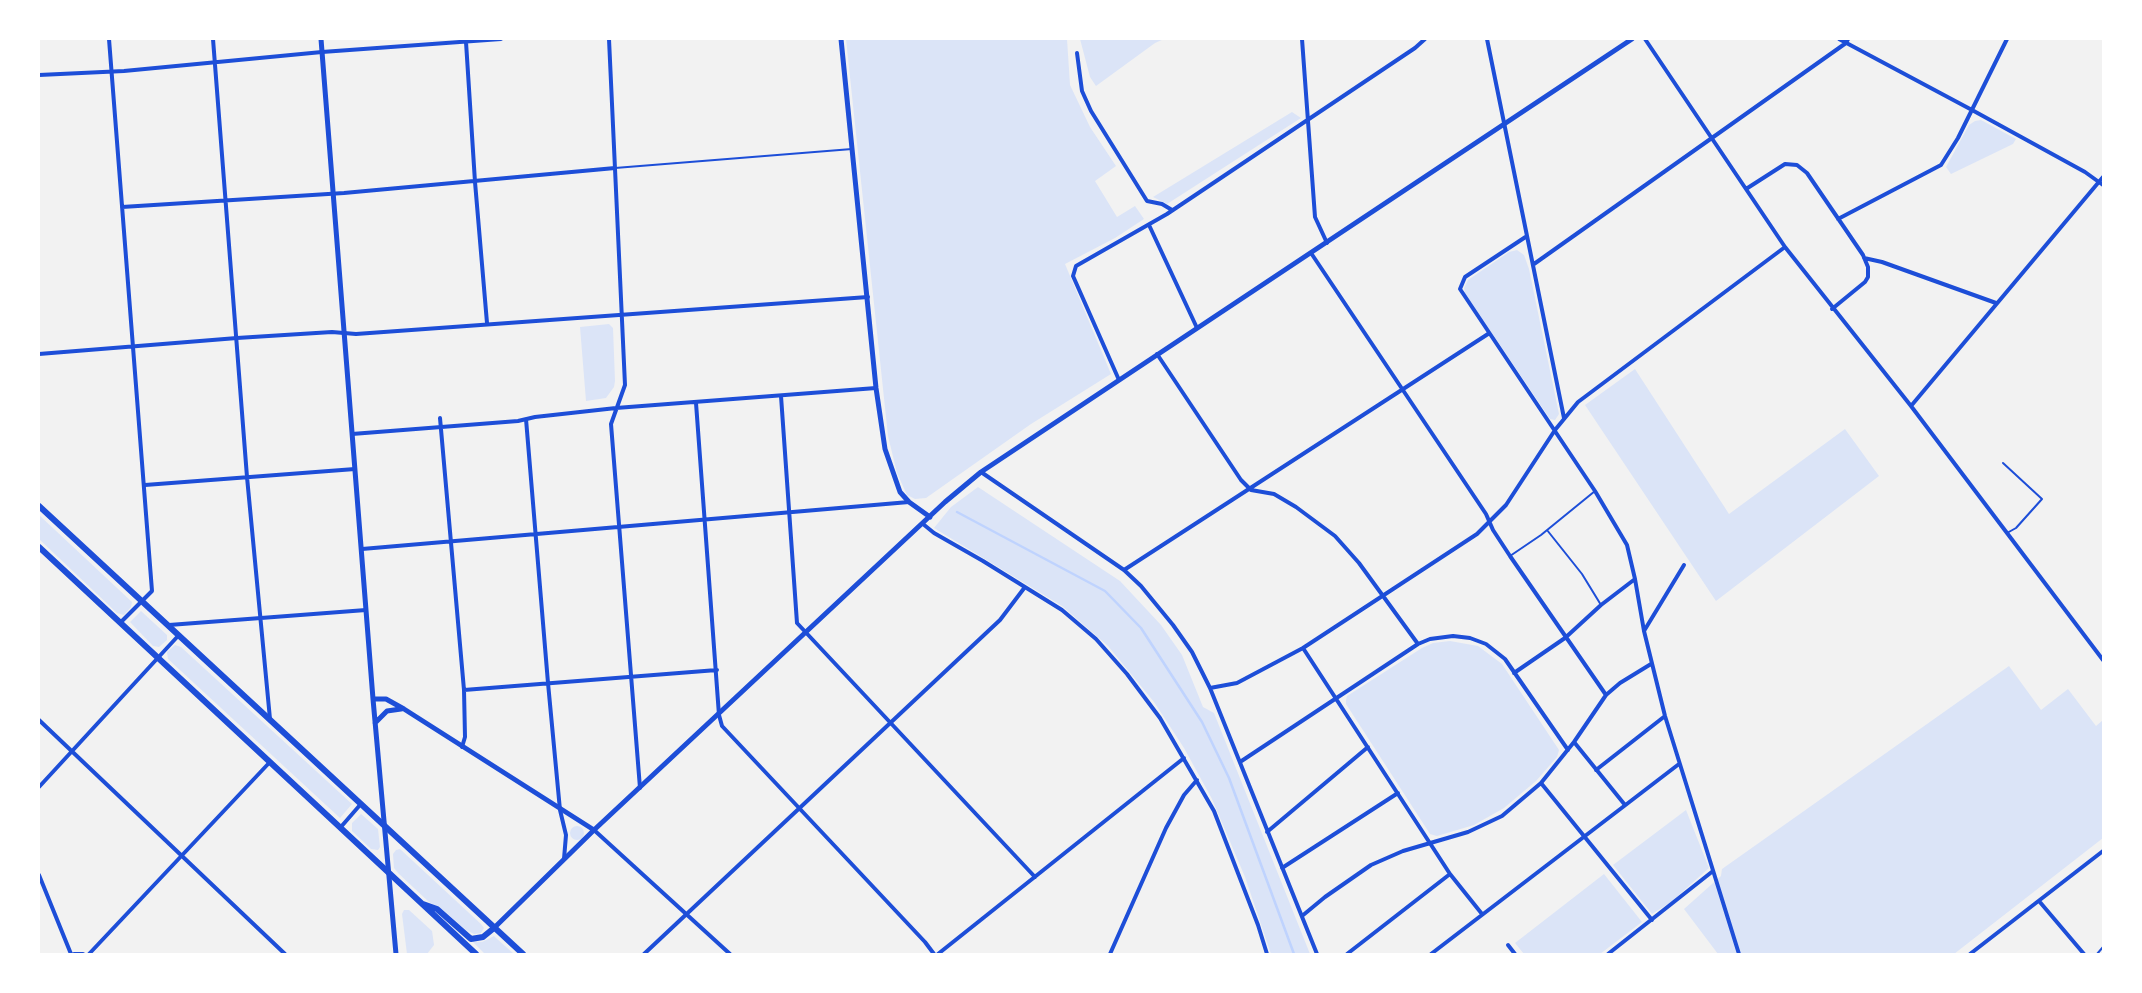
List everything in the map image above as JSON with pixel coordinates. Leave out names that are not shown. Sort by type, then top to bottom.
[{"type":"main road","points":[[39,506],[166,626],[522,954]]},
{"type":"main road","points":[[39,547],[476,954]]},
{"type":"main road","points":[[419,902],[437,909],[471,939],[483,937],[494,928]]},
{"type":"street","points":[[109,39],[152,591],[120,623]]},
{"type":"street","points":[[213,39],[247,477],[262,616],[270,722]]},
{"type":"street","points":[[321,39],[373,699],[396,954]]},
{"type":"street","points":[[39,76],[501,39]]},
{"type":"street","points":[[609,39],[624,385],[612,424],[640,788]]},
{"type":"street","points":[[841,39],[876,388],[887,456],[896,484],[908,502],[930,517]]},
{"type":"street","points":[[1302,39],[1315,217],[1327,243]]},
{"type":"street","points":[[1119,380],[1074,276],[1074,269],[1079,263],[1148,226],[1415,48],[1425,39]]},
{"type":"street","points":[[1487,39],[1564,418]]},
{"type":"street","points":[[494,928],[594,830],[930,517],[981,472],[1632,39]]},
{"type":"street","points":[[1645,39],[1785,247],[1910,406],[2103,660]]},
{"type":"street","points":[[1839,39],[1847,41],[2102,183]]},
{"type":"street","points":[[1838,219],[1941,165],[1958,138],[2007,39]]},
{"type":"street","points":[[1534,264],[1847,41]]},
{"type":"street","points":[[466,42],[487,323]]},
{"type":"street","points":[[1077,53],[1081,83],[1091,112],[1148,201],[1162,204],[1172,210]]},
{"type":"street","points":[[1746,189],[1778,167],[1791,164],[1797,165],[1807,173],[1864,258],[1869,273],[1865,282],[1832,309]]},
{"type":"street","points":[[122,207],[475,182],[615,168]]},
{"type":"street","points":[[1910,406],[1996,303],[2102,183],[2103,177]]},
{"type":"street","points":[[1148,226],[1197,328]]},
{"type":"street","points":[[1527,236],[1465,278],[1460,286],[1462,293],[1595,491],[1627,545],[1651,664],[1665,716],[1740,954]]},
{"type":"street","points":[[1210,688],[1237,683],[1303,648],[1381,595],[1477,534],[1490,523],[1515,492],[1555,430],[1578,402],[1785,247]]},
{"type":"street","points":[[1311,254],[1510,556],[1606,695]]},
{"type":"street","points":[[1864,258],[1882,262],[1996,303]]},
{"type":"street","points":[[39,354],[237,338],[344,333],[868,297]]},
{"type":"street","points":[[1124,570],[1251,490],[1488,334]]},
{"type":"street","points":[[1157,354],[1241,480],[1251,490],[1265,491],[1279,497],[1324,526],[1348,549],[1418,644]]},
{"type":"street","points":[[352,434],[442,428],[616,408],[876,388]]},
{"type":"street","points":[[781,396],[797,624],[1035,877]]},
{"type":"street","points":[[696,403],[719,714],[722,726],[936,954],[1184,758]]},
{"type":"street","points":[[440,418],[464,690],[465,738],[462,747]]},
{"type":"street","points":[[526,419],[560,810],[566,842],[564,859]]},
{"type":"street","points":[[145,485],[355,469]]},
{"type":"street","points":[[981,472],[1124,570],[1141,586],[1192,652],[1210,688],[1317,954]]},
{"type":"street","points":[[362,549],[704,519],[789,514],[908,502]]},
{"type":"street","points":[[923,524],[934,533],[1068,616],[1107,651],[1160,718],[1197,780],[1223,831],[1258,925],[1266,954]]},
{"type":"street","points":[[1644,631],[1684,566]]},
{"type":"street","points":[[1514,673],[1565,638],[1601,604],[1635,579]]},
{"type":"street","points":[[644,954],[1005,616],[1024,587]]},
{"type":"street","points":[[166,626],[262,616],[366,610]]},
{"type":"street","points":[[39,787],[178,636]]},
{"type":"street","points":[[1240,762],[1418,644],[1430,639],[1453,636],[1470,638],[1486,644],[1505,659],[1568,750]]},
{"type":"street","points":[[1303,648],[1450,874],[1482,914]]},
{"type":"street","points":[[1302,916],[1358,872],[1404,851],[1468,832],[1502,816],[1541,783],[1574,742],[1606,695],[1620,683],[1651,664]]},
{"type":"street","points":[[464,690],[716,670]]},
{"type":"street","points":[[373,699],[386,699],[404,709],[594,830],[730,954]]},
{"type":"street","points":[[375,723],[387,711],[404,709]]},
{"type":"street","points":[[1596,770],[1665,716]]},
{"type":"street","points":[[39,720],[285,954]]},
{"type":"street","points":[[1574,742],[1625,805]]},
{"type":"street","points":[[1267,832],[1368,747]]},
{"type":"street","points":[[89,954],[269,763]]},
{"type":"street","points":[[1431,954],[1679,764]]},
{"type":"street","points":[[1110,954],[1166,828],[1184,794],[1197,780]]},
{"type":"street","points":[[1541,783],[1652,920]]},
{"type":"street","points":[[1282,868],[1398,792]]},
{"type":"street","points":[[340,828],[360,805]]},
{"type":"street","points":[[1970,954],[2103,850]]},
{"type":"street","points":[[1608,954],[1713,871]]},
{"type":"street","points":[[1346,954],[1450,874]]},
{"type":"street","points":[[39,875],[73,954],[83,954]]},
{"type":"street","points":[[2040,901],[2084,954]]},
{"type":"street","points":[[1508,945],[1515,954]]},
{"type":"lane","points":[[615,168],[852,149]]},
{"type":"lane","points":[[2003,463],[2042,499],[2016,528],[2007,534]]},
{"type":"lane","points":[[1510,556],[1547,530],[1595,491]]},
{"type":"lane","points":[[1547,530],[1582,574],[1601,604]]},
{"type":"lane","points":[[2097,954],[2103,947]]},
{"type":"shaded area","points":[[846,39],[1067,39],[1070,85],[1090,127],[1116,166],[1095,181],[1117,217],[1135,206],[1144,219],[1115,238],[1065,264],[1111,374],[1031,424],[926,498],[915,499],[907,495],[897,473],[888,436]]},
{"type":"shaded area","points":[[1080,39],[1164,39],[1155,43],[1096,86],[1090,77]]},
{"type":"shaded area","points":[[1292,112],[1301,118],[1167,204],[1153,197]]},
{"type":"shaded area","points":[[1981,120],[2016,139],[2013,144],[1951,174],[1946,167],[1969,125]]},
{"type":"shaded area","points":[[1517,250],[1524,255],[1529,269],[1559,414],[1555,420],[1550,419],[1465,293],[1464,288],[1468,280],[1509,252]]},
{"type":"shaded area","points":[[609,324],[613,328],[614,387],[606,398],[586,401],[580,327]]},
{"type":"shaded area","points":[[1635,369],[1729,514],[1845,429],[1879,476],[1716,601],[1585,405]]},
{"type":"shaded area","points":[[978,487],[1120,581],[1161,625],[1182,655],[1203,707],[1214,713],[1310,954],[1271,954],[1245,877],[1212,799],[1184,748],[1154,702],[1108,646],[1062,606],[934,528],[951,507]]},
{"type":"shaded area","points":[[39,515],[132,602],[131,607],[124,615],[117,613],[39,539]]},
{"type":"shaded area","points":[[141,611],[167,635],[167,640],[159,647],[153,646],[130,622]]},
{"type":"shaded area","points":[[1450,641],[1478,646],[1502,664],[1559,750],[1557,757],[1536,781],[1504,808],[1474,825],[1437,836],[1430,834],[1346,704],[1346,700],[1347,696],[1422,648],[1433,643]]},
{"type":"shaded area","points":[[175,645],[181,647],[352,804],[340,818],[168,659],[167,652]]},
{"type":"shaded area","points":[[2009,666],[2041,710],[2068,689],[2096,726],[2103,720],[2103,838],[1954,954],[1718,954],[1684,909],[1721,876],[1722,869]]},
{"type":"shaded area","points":[[1686,810],[1709,868],[1671,902],[1652,914],[1613,865]]},
{"type":"shaded area","points":[[361,814],[378,829],[380,847],[378,850],[371,849],[352,831],[352,823]]},
{"type":"shaded area","points":[[577,826],[582,828],[584,833],[582,838],[577,840],[572,838],[570,833],[572,828]]},
{"type":"shaded area","points":[[400,849],[481,924],[484,928],[481,933],[474,934],[466,930],[442,909],[429,902],[399,874],[394,868],[393,854],[396,850]]},
{"type":"shaded area","points":[[1604,874],[1642,922],[1600,954],[1524,954],[1515,943]]},
{"type":"shaded area","points":[[404,910],[409,910],[432,931],[434,945],[427,954],[407,954],[402,914]]},
{"type":"shaded area","points":[[494,936],[514,954],[485,954],[472,941],[482,942]]},
{"type":"waterway","points":[[957,512],[1105,591],[1141,628],[1202,722],[1229,778],[1294,954]]}]
